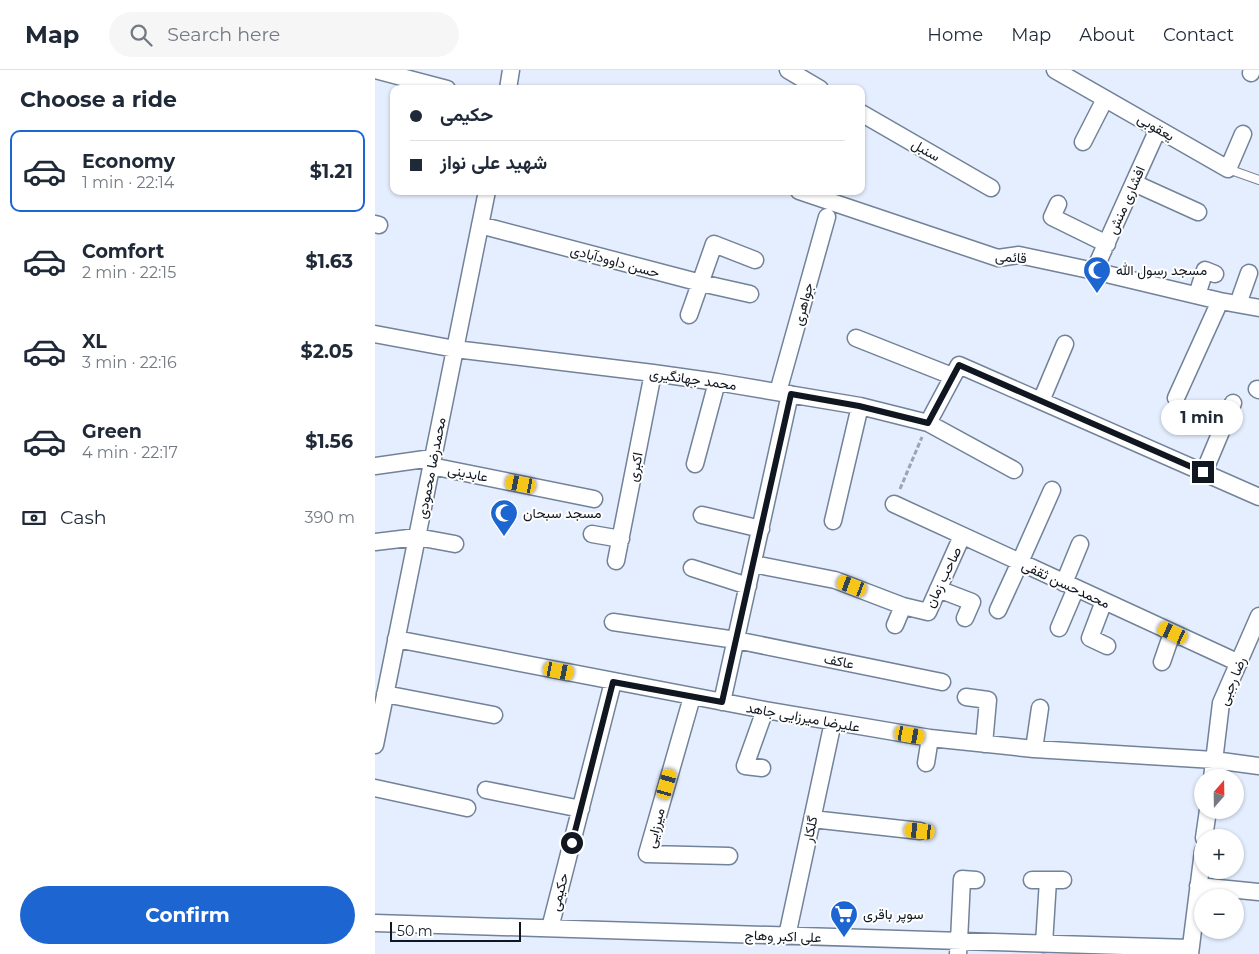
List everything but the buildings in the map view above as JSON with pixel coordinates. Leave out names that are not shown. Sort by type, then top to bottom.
[{"type":"street","points":[[375,70],[432,85]]},
{"type":"street","points":[[509,85],[511,70]]},
{"type":"street","points":[[788,70],[813,85]]},
{"type":"street","name":"یعقوبی","points":[[1055,70],[1228,169]]},
{"type":"street","points":[[1083,142],[1105,99]]},
{"type":"street","name":"سنبل","points":[[865,114],[991,188]]},
{"type":"street","name":"افشاری منش","points":[[1094,271],[1158,129]]},
{"type":"street","points":[[1228,169],[1243,134]]},
{"type":"street","points":[[1134,183],[1198,212]]},
{"type":"street","name":"محمدرضا محمودی","points":[[375,745],[378,712],[385,694],[486,195]]},
{"type":"street","name":"قائمی","points":[[811,195],[998,258],[1019,255],[1220,301],[1259,308]]},
{"type":"street","points":[[1058,204],[1052,217],[1107,244]]},
{"type":"street","name":"جواهری","points":[[722,702],[761,529],[784,393],[827,217]]},
{"type":"street","name":"حسن داوودآبادی","points":[[480,225],[750,294]]},
{"type":"street","points":[[689,315],[714,244],[755,260]]},
{"type":"street","points":[[1197,295],[1205,270],[1215,274]]},
{"type":"street","points":[[1238,304],[1249,273]]},
{"type":"street","points":[[1176,398],[1220,301]]},
{"type":"street","name":"محمد جهانگیری","points":[[375,334],[455,349],[717,382],[859,406],[928,423],[1014,470]]},
{"type":"street","points":[[856,338],[1041,401],[1259,497]]},
{"type":"street","points":[[1041,401],[1065,344]]},
{"type":"street","points":[[928,423],[955,371]]},
{"type":"street","name":"اکبری","points":[[616,562],[653,373]]},
{"type":"street","points":[[695,464],[717,382]]},
{"type":"street","points":[[1203,472],[1233,403]]},
{"type":"street","points":[[833,521],[859,406]]},
{"type":"street","name":"عابدینی","points":[[375,466],[431,462],[594,499]]},
{"type":"street","points":[[998,610],[1052,490]]},
{"type":"street","name":"محمدحسن ثقفی","points":[[894,504],[1239,663]]},
{"type":"street","points":[[702,514],[761,529]]},
{"type":"street","points":[[592,534],[621,539]]},
{"type":"street","name":"صاحب زمان","points":[[753,564],[835,580],[903,606],[927,612],[963,536]]},
{"type":"street","points":[[375,542],[417,537],[455,544]]},
{"type":"street","points":[[1059,628],[1080,544]]},
{"type":"street","points":[[692,568],[748,586]]},
{"type":"street","points":[[938,589],[971,602],[965,618]]},
{"type":"street","points":[[1104,601],[1090,638],[1107,646]]},
{"type":"street","points":[[895,625],[903,606]]},
{"type":"street","name":"عاکف","points":[[613,622],[736,640],[942,682]]},
{"type":"street","name":"رضا رجبی","points":[[1212,769],[1221,703],[1257,624]]},
{"type":"street","points":[[1162,662],[1173,633]]},
{"type":"street","name":"علیرضا میرزایی جاهد","points":[[396,639],[692,697],[930,738],[1034,749],[1214,760],[1259,766]]},
{"type":"street","name":"حکیمی","points":[[550,928],[613,682]]},
{"type":"street","points":[[385,694],[494,715]]},
{"type":"street","name":"میرزایی","points":[[692,697],[647,854],[729,856]]},
{"type":"street","points":[[965,697],[988,700],[984,744]]},
{"type":"street","points":[[1034,749],[1040,708]]},
{"type":"street","points":[[761,768],[745,766],[765,710]]},
{"type":"street","name":"گلکار","points":[[787,936],[833,722]]},
{"type":"street","points":[[926,763],[930,738]]},
{"type":"street","points":[[375,788],[467,808]]},
{"type":"street","points":[[486,790],[581,809]]},
{"type":"street","points":[[812,819],[920,831]]},
{"type":"street","points":[[959,948],[962,879],[976,880]]},
{"type":"street","points":[[1190,951],[1199,879]]},
{"type":"street","points":[[1044,944],[1048,880]]},
{"type":"street","points":[[1198,886],[1259,892]]},
{"type":"street","name":"علی اکبر وهاج","points":[[375,923],[787,936],[959,948],[1044,944],[1190,951]]},
{"type":"lane","name":"یعقوبی","points":[[1228,169],[1259,180]]},
{"type":"path","points":[[894,504],[928,423]]},
{"type":"place","name":"مسجد رسول الله","points":[[1097,294]]},
{"type":"place","name":"مسجد سبحان","points":[[504,537]]},
{"type":"place","name":"سوپر باقری","points":[[844,938]]},
{"type":"route","points":[[572,843],[613,682],[722,702],[791,394],[859,406],[928,423],[959,365],[1203,472]]}]
